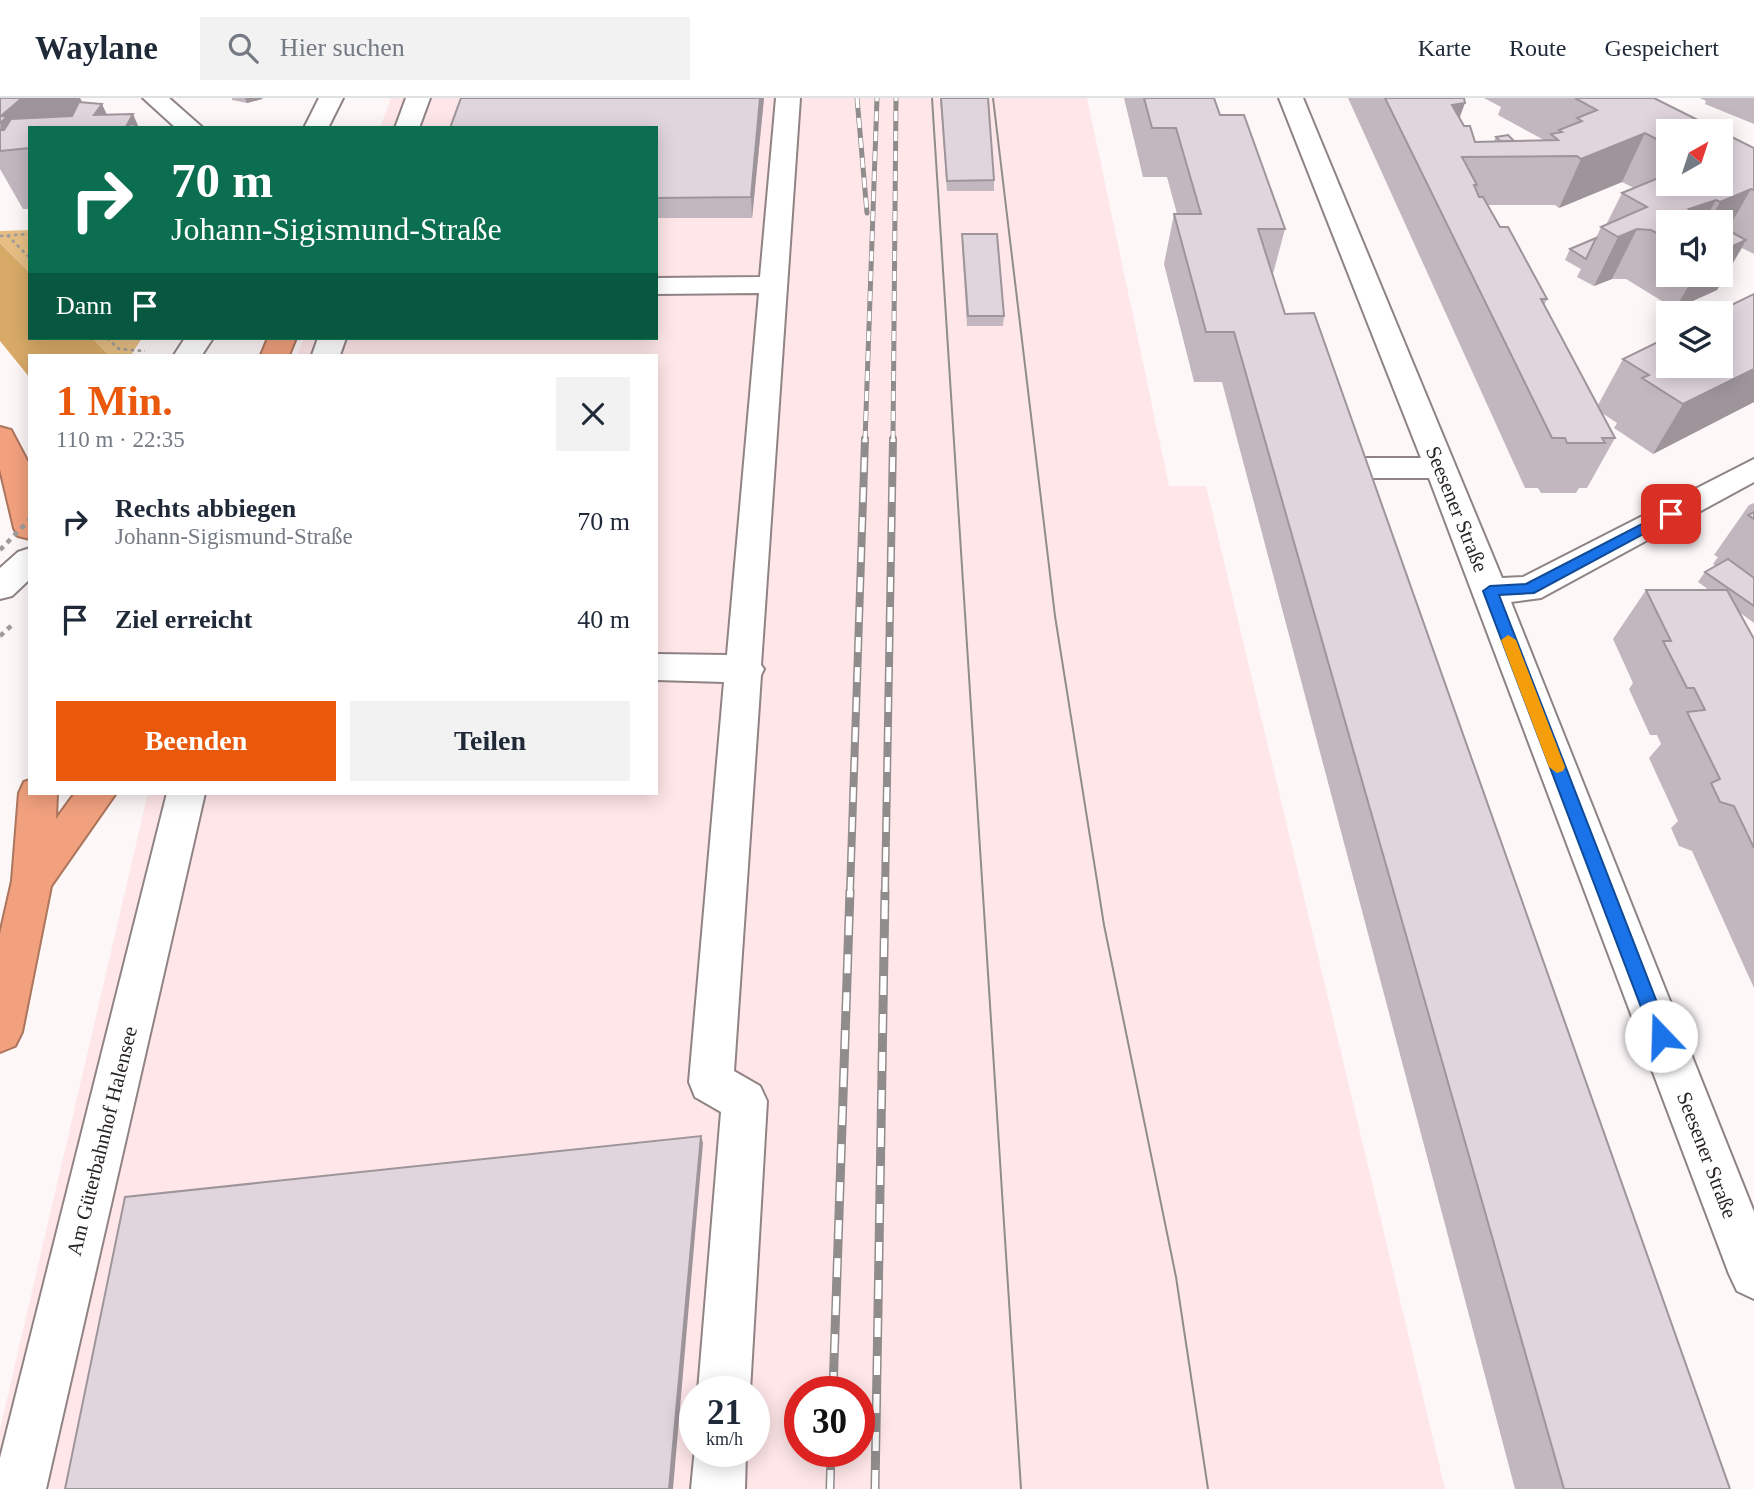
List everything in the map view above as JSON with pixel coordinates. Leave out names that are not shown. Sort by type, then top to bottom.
[{"type":"highway","points":[[0,437],[18,474],[28,519]]},
{"type":"highway","points":[[0,1032],[32,881],[38,795]]},
{"type":"highway","points":[[32,881],[96,795]]},
{"type":"street","points":[[155,98],[189,126]]},
{"type":"street","points":[[317,126],[331,98]]},
{"type":"street","points":[[408,126],[418,98]]},
{"type":"street","points":[[725,1376],[744,1101],[711,1082],[746,668],[788,98]]},
{"type":"street","name":"Seesener Straße","points":[[1291,98],[1739,1201],[1754,1274]]},
{"type":"street","points":[[658,286],[775,285]]},
{"type":"street","points":[[1333,468],[1440,468]]},
{"type":"street","points":[[1490,591],[1529,589],[1754,469]]},
{"type":"street","points":[[0,587],[28,562]]},
{"type":"street","points":[[658,667],[746,668]]},
{"type":"street","name":"Am Güterbahnhof Halensee","points":[[19,1489],[186,795]]},
{"type":"street","points":[[718,1489],[719,1467]]},
{"type":"path","points":[[0,236],[28,234]]},
{"type":"path","points":[[7,235],[28,256]]},
{"type":"path","points":[[109,340],[119,349],[145,351]]},
{"type":"path","points":[[0,550],[28,521]]},
{"type":"shaded area","points":[[391,98],[1087,98],[1169,486],[1206,486],[1445,1489],[0,1489],[0,1429],[148,795],[658,795],[658,354],[297,354],[303,340],[658,340],[658,126],[381,126]]},
{"type":"shaded area","points":[[28,230],[28,271],[0,243],[0,231]]},
{"type":"shaded area","points":[[0,243],[28,271],[28,340],[94,340],[108,354],[28,354],[28,376],[0,341]]},
{"type":"shaded area","points":[[94,340],[141,340],[132,354],[108,354]]},
{"type":"building","points":[[0,98],[22,98],[1,116],[7,117],[0,123]]},
{"type":"building","points":[[461,98],[760,98],[751,197],[658,198],[658,126],[451,126]]},
{"type":"building","points":[[941,98],[988,98],[994,180],[947,181]]},
{"type":"building","points":[[1144,98],[1214,98],[1220,115],[1244,115],[1285,229],[1258,229],[1285,314],[1314,313],[1730,1489],[1564,1489],[1234,332],[1206,332],[1174,214],[1201,214],[1176,128],[1152,128]]},
{"type":"building","points":[[1385,98],[1464,98],[1465,103],[1452,105],[1464,126],[1470,126],[1475,142],[1558,140],[1551,134],[1562,132],[1559,130],[1582,121],[1577,118],[1597,110],[1575,98],[1654,98],[1696,119],[1656,119],[1656,139],[1645,133],[1581,159],[1577,156],[1462,157],[1477,185],[1474,185],[1479,197],[1483,197],[1500,227],[1508,227],[1547,299],[1541,299],[1615,438],[1602,438],[1605,443],[1567,443],[1565,438],[1552,438]]},
{"type":"building","points":[[79,102],[102,104],[94,115],[133,114],[127,125],[135,124],[134,126],[28,126],[28,148],[0,151],[0,130],[4,130],[11,119],[72,116]]},
{"type":"building","points":[[1508,135],[1514,141],[1500,141],[1496,137]]},
{"type":"building","points":[[1733,138],[1754,148],[1754,190],[1689,209],[1691,210],[1656,210],[1656,233],[1637,229],[1618,237],[1601,227],[1647,207],[1622,193],[1656,179],[1656,196],[1733,196]]},
{"type":"building","points":[[1733,233],[1746,240],[1733,246]]},
{"type":"building","points":[[962,234],[997,234],[1004,316],[968,316]]},
{"type":"building","points":[[1596,238],[1586,259],[1570,249]]},
{"type":"building","points":[[1754,294],[1754,369],[1683,404],[1642,378],[1649,375],[1623,359],[1656,343],[1656,378],[1733,378],[1733,304]]},
{"type":"building","points":[[1728,559],[1754,578],[1754,606],[1705,572]]},
{"type":"building","points":[[1646,590],[1727,590],[1754,639],[1754,848],[1734,806],[1720,802],[1711,783],[1720,779],[1687,712],[1705,710],[1694,688],[1687,688],[1663,641],[1671,641]]},
{"type":"building","points":[[701,1136],[669,1489],[65,1489],[125,1197]]},
{"type":"tram line","points":[[932,98],[1021,1489]]},
{"type":"tram line","points":[[993,98],[1055,616],[1104,925],[1176,1277],[1208,1489]]},
{"type":"railway","points":[[857,98],[867,213]]},
{"type":"railway","points":[[865,441],[877,98]]},
{"type":"railway","points":[[893,441],[896,98]]},
{"type":"railway","points":[[850,892],[865,439]]},
{"type":"railway","points":[[885,892],[893,439]]},
{"type":"railway","points":[[834,1376],[850,891]]},
{"type":"railway","points":[[875,1489],[885,891]]},
{"type":"railway","points":[[830,1489],[831,1467]]},
{"type":"slow traffic","points":[[1508,640],[1557,767]]},
{"type":"route","points":[[1661,1036],[1490,591],[1529,589],[1671,514]]}]
